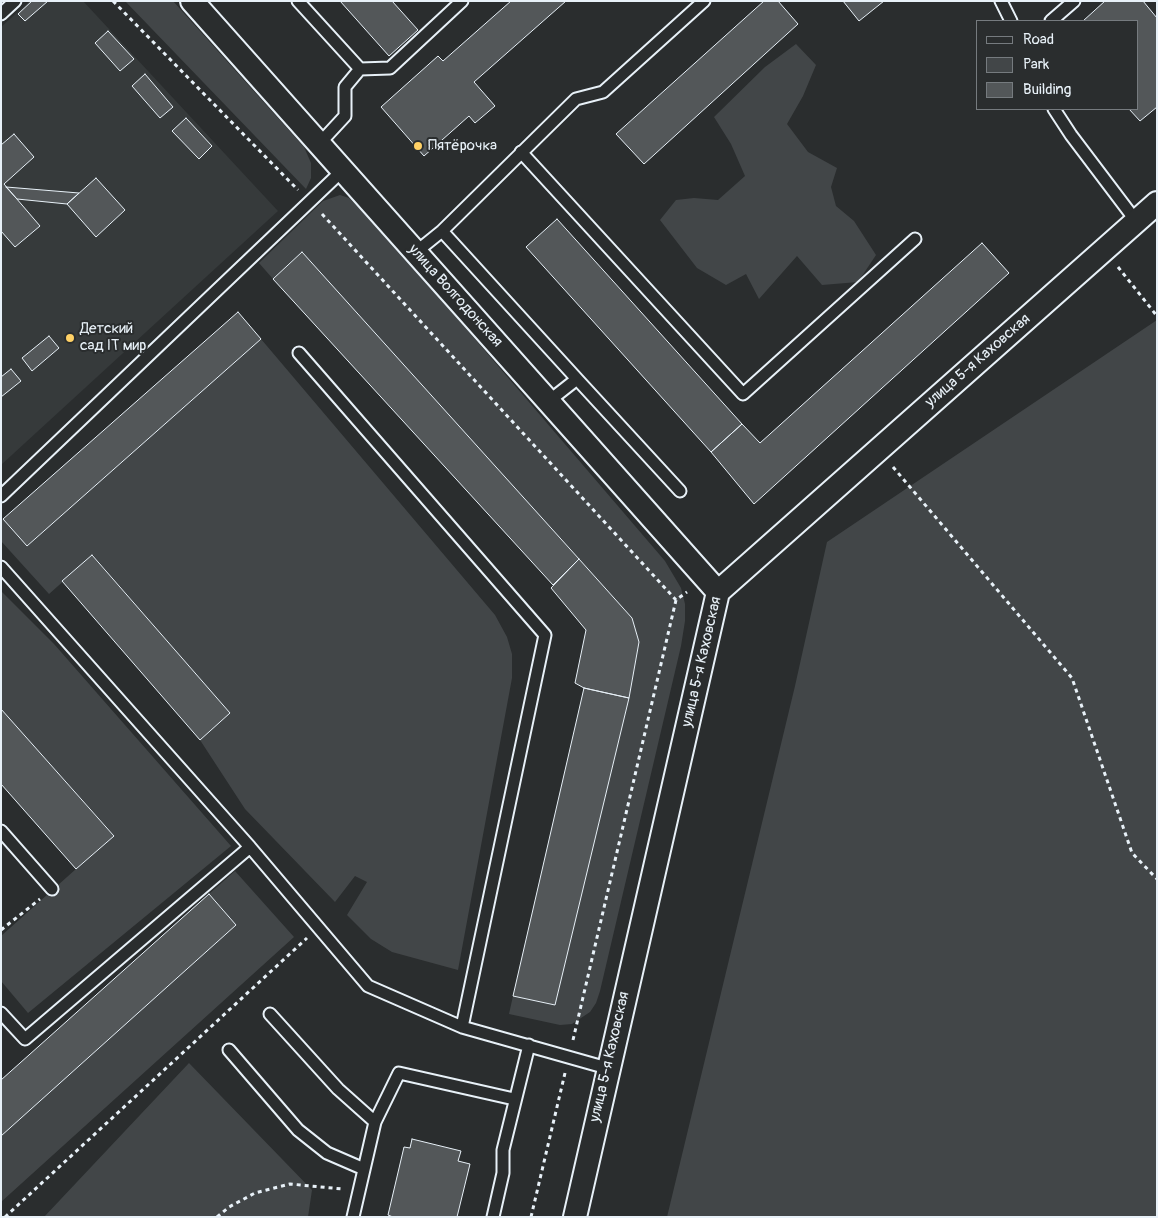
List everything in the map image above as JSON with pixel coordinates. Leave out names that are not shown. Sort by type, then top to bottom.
[{"type":"street","name":"улица Волгодонская","points":[[192,1],[712,584]]},
{"type":"street","name":"улица 5-я Каховская","points":[[575,1217],[712,584],[878,449],[1157,203]]},
{"type":"lane","points":[[1,14],[15,1]]},
{"type":"lane","points":[[298,1],[360,69]]},
{"type":"lane","points":[[320,144],[345,116],[345,87],[360,69],[390,68],[462,1]]},
{"type":"lane","points":[[416,252],[442,231],[576,99],[603,92],[704,1]]},
{"type":"lane","points":[[1001,1],[1010,20]]},
{"type":"lane","points":[[1052,20],[1074,1]]},
{"type":"lane","points":[[1055,110],[1070,135],[1136,221]]},
{"type":"lane","points":[[521,152],[743,394],[914,239]]},
{"type":"lane","points":[[1,496],[343,170]]},
{"type":"lane","points":[[442,231],[680,491]]},
{"type":"lane","points":[[299,353],[545,635],[462,1027]]},
{"type":"lane","points":[[549,402],[577,379]]},
{"type":"lane","points":[[1,567],[250,847],[368,986],[462,1027],[607,1068]]},
{"type":"lane","points":[[1,831],[52,889]]},
{"type":"lane","points":[[1,1013],[25,1039],[250,847]]},
{"type":"lane","points":[[270,1014],[338,1089],[375,1122]]},
{"type":"lane","points":[[493,1217],[503,1173],[503,1150],[528,1045]]},
{"type":"lane","points":[[229,1050],[298,1130],[327,1153],[364,1169]]},
{"type":"lane","points":[[353,1217],[375,1122],[399,1073],[514,1099]]},
{"type":"path","points":[[113,1],[310,202],[676,600]]},
{"type":"path","points":[[1104,249],[1157,316]]},
{"type":"path","points":[[878,449],[1072,678],[1132,853],[1157,879]]},
{"type":"path","points":[[676,600],[712,584]]},
{"type":"path","points":[[531,1217],[676,600]]},
{"type":"path","points":[[1,930],[52,889]]},
{"type":"path","points":[[4,1217],[318,928]]},
{"type":"path","points":[[217,1217],[228,1207],[255,1193],[290,1184],[359,1192]]},
{"type":"shaded area","name":"Детский сад IT мир","points":[[30,1],[83,1],[278,211],[1,465],[1,27]]},
{"type":"green space","points":[[125,1],[173,1],[304,147],[311,163],[311,178],[306,189]]},
{"type":"green space","points":[[796,44],[816,65],[803,96],[787,124],[808,152],[837,168],[831,187],[836,206],[854,221],[876,255],[858,282],[822,285],[797,256],[759,299],[746,274],[726,285],[697,268],[660,220],[676,200],[694,198],[718,200],[745,176],[731,144],[714,117],[765,67]]},
{"type":"green space","points":[[340,195],[349,198],[380,228],[665,561],[681,588],[685,604],[685,621],[681,646],[600,991],[596,1003],[590,1012],[572,1024],[560,1025],[509,1014],[513,996],[555,1005],[629,698],[639,642],[632,618],[302,252],[273,279],[259,263],[323,201]]},
{"type":"green space","points":[[1157,320],[1157,1217],[667,1217],[795,686],[827,542]]},
{"type":"green space","points":[[261,339],[495,615],[507,637],[512,654],[512,678],[458,970],[392,952],[371,939],[347,915],[367,882],[355,876],[335,902],[245,809],[200,740],[230,713],[93,555],[49,594],[1,541],[1,521],[3,519],[27,546]]},
{"type":"green space","points":[[1,591],[54,644],[231,846],[28,1013],[1,981],[1,936],[114,835],[1,709]]},
{"type":"green space","points":[[235,871],[294,937],[1,1202],[1,1136],[236,925],[209,894]]},
{"type":"green space","points":[[189,1063],[312,1190],[308,1217],[44,1217]]},
{"type":"building","points":[[32,1],[48,1],[25,21],[18,14]]},
{"type":"building","points":[[340,1],[392,1],[418,30],[389,56]]},
{"type":"building","points":[[511,1],[566,1],[474,82],[495,106],[475,123],[469,116],[424,156],[381,107],[438,56],[443,61]]},
{"type":"building","points":[[764,1],[778,1],[798,24],[644,164],[616,134]]},
{"type":"building","points":[[843,1],[884,1],[859,21]]},
{"type":"building","points":[[1105,1],[1143,1],[1157,18],[1157,107],[1140,121],[1130,110],[1138,110],[1138,20],[1084,20]]},
{"type":"building","points":[[108,31],[134,59],[120,71],[95,43]]},
{"type":"building","points":[[145,74],[173,107],[160,118],[132,86]]},
{"type":"building","points":[[186,118],[212,146],[199,159],[172,131]]},
{"type":"building","points":[[14,134],[34,157],[4,184],[40,226],[15,247],[1,231],[1,145]]},
{"type":"building","points":[[96,178],[125,210],[96,237],[67,204]]},
{"type":"building","points":[[6,187],[79,193],[67,204],[17,199]]},
{"type":"building","points":[[557,219],[742,424],[711,452],[526,247]]},
{"type":"building","points":[[982,243],[1009,273],[754,504],[711,452],[742,424],[760,443]]},
{"type":"building","points":[[302,252],[579,559],[553,585],[273,279]]},
{"type":"building","points":[[238,312],[261,339],[27,546],[3,519]]},
{"type":"building","points":[[49,336],[59,348],[32,371],[22,358]]},
{"type":"building","points":[[11,369],[21,381],[1,397],[1,377]]},
{"type":"building","points":[[92,555],[230,713],[200,740],[62,581]]},
{"type":"building","points":[[579,559],[632,618],[639,642],[629,698],[584,688],[575,683],[586,630],[551,588]]},
{"type":"building","points":[[584,688],[629,698],[555,1005],[513,996]]},
{"type":"building","points":[[1,709],[114,836],[76,869],[1,784]]},
{"type":"building","points":[[209,894],[236,925],[1,1136],[1,1080]]},
{"type":"building","points":[[412,1139],[461,1151],[458,1161],[470,1164],[457,1217],[393,1217],[388,1215],[404,1147],[410,1148]]},
{"type":"place","name":"Пятёрочка","points":[[418,146]]},
{"type":"place","name":"Детский сад IT мир","points":[[70,338]]}]
